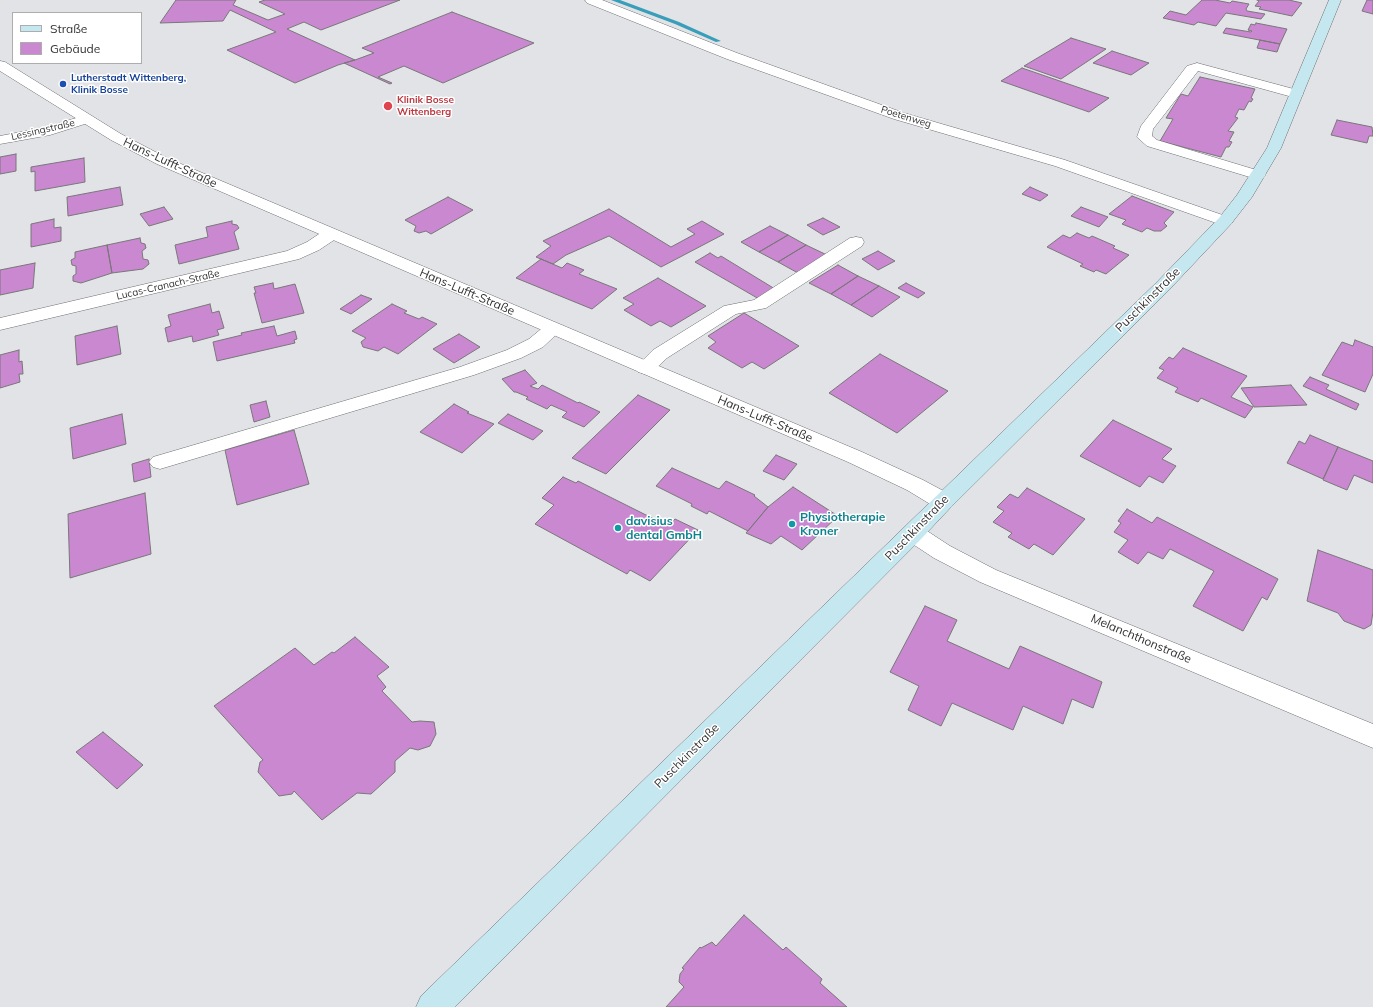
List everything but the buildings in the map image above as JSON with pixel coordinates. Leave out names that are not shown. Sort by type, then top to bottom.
[{"type":"main road","name":"Puschkinstraße","points":[[432,1007],[913,533],[943,501],[1162,287],[1226,221],[1244,197],[1274,148],[1335,0]]},
{"type":"street","name":"Poetenweg","points":[[591,0],[732,56],[899,116],[1053,160],[1226,221]]},
{"type":"street","name":"Hans-Lufft-Straße","points":[[0,66],[86,119],[139,150],[162,161],[884,470],[916,485],[943,501]]},
{"type":"street","points":[[1258,175],[1152,143],[1144,137],[1146,129],[1192,69],[1197,67],[1296,94]]},
{"type":"street","name":"Lessingstraße","points":[[0,140],[55,129],[86,119]]},
{"type":"street","name":"Lucas-Cranach-Straße","points":[[0,324],[293,255],[313,246],[331,234]]},
{"type":"street","points":[[645,368],[660,354],[730,310],[760,304],[856,242]]},
{"type":"street","points":[[160,462],[467,371],[514,354],[536,343],[553,329]]},
{"type":"street","name":"Melanchthonstraße","points":[[913,533],[942,552],[988,576],[1373,736]]},
{"type":"waterway","points":[[614,0],[677,23],[718,41]]},
{"type":"place","name":"Lutherstadt Wittenberg, Klinik Bosse","points":[[63,84]]},
{"type":"place","name":"Klinik Bosse Wittenberg","points":[[388,106]]},
{"type":"place","name":"Physiotherapie Kroner","points":[[792,524]]},
{"type":"place","name":"davisius dental GmbH","points":[[618,528]]}]
